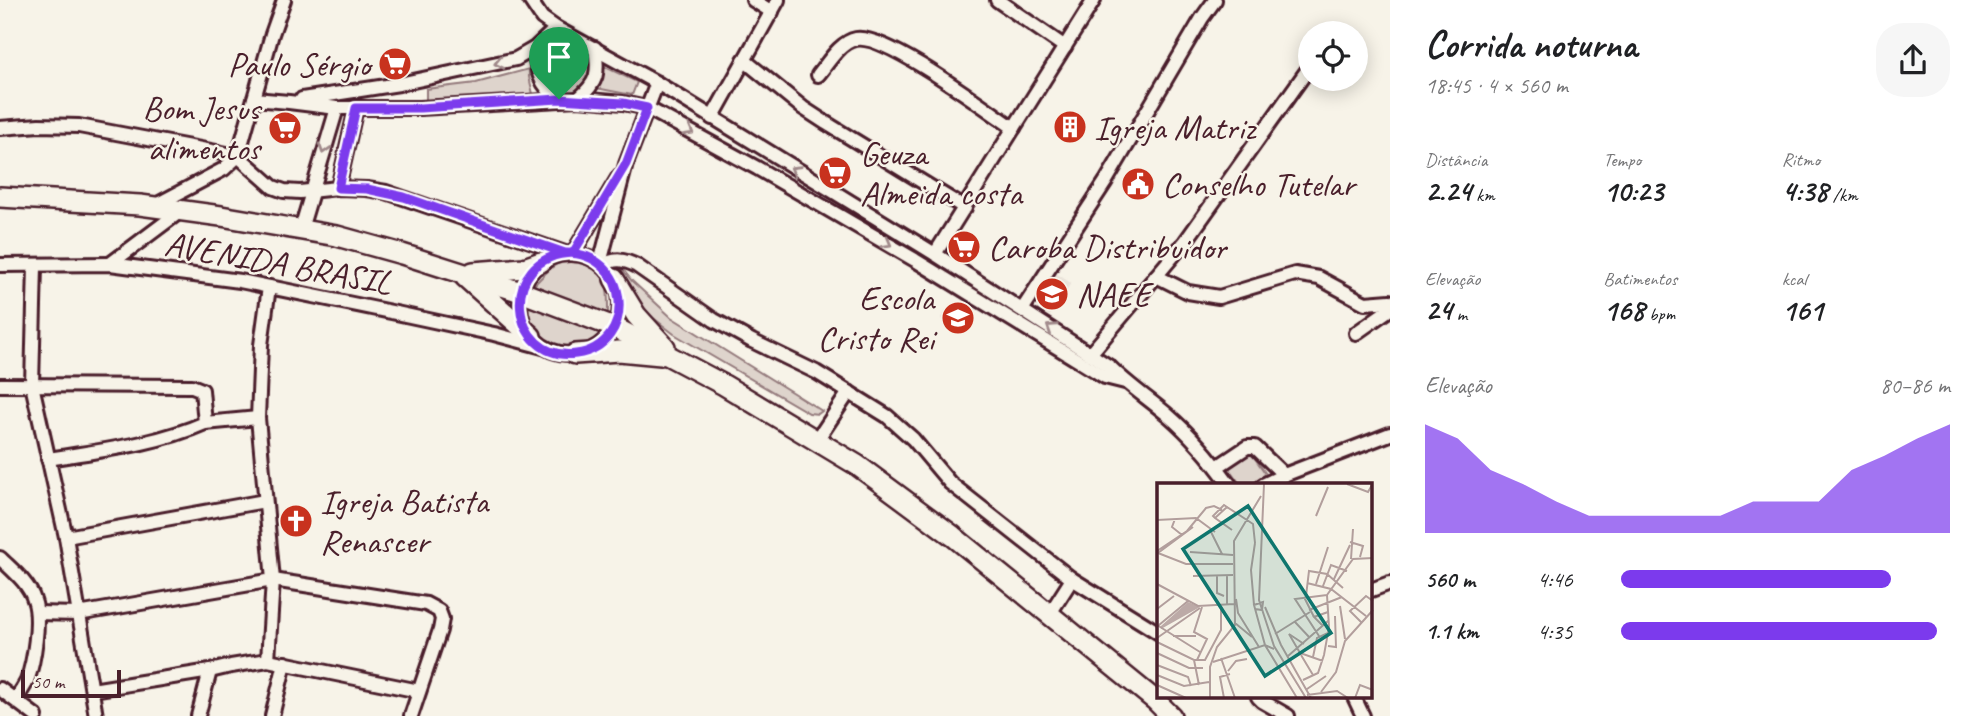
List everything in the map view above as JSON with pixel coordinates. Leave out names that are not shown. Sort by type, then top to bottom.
[{"type":"highway","points":[[0,197],[182,209],[337,236],[521,292],[614,327],[675,358],[857,465],[921,512],[1156,701],[1171,716]]},
{"type":"highway","points":[[458,272],[524,268],[541,262]]},
{"type":"highway","points":[[606,270],[636,315],[675,358]]},
{"type":"highway","points":[[458,272],[537,342]]},
{"type":"highway","points":[[575,354],[619,351],[675,358]]},
{"type":"street","points":[[154,206],[224,169],[238,156],[284,0]]},
{"type":"street","points":[[530,0],[542,18],[556,28],[657,83],[934,254],[1110,367],[1192,438],[1229,483]]},
{"type":"street","points":[[712,118],[775,6],[752,0]]},
{"type":"street","points":[[997,0],[1065,47]]},
{"type":"street","points":[[934,254],[1094,0]]},
{"type":"street","points":[[1022,310],[1106,181],[1214,0]]},
{"type":"street","points":[[289,102],[399,84],[516,58],[535,48],[556,28]]},
{"type":"street","points":[[818,75],[844,44],[863,38],[875,41],[930,71],[1014,128]]},
{"type":"street","points":[[535,48],[539,77],[550,93],[559,99]]},
{"type":"street","points":[[578,99],[589,89],[597,73],[595,48]]},
{"type":"street","points":[[744,60],[803,108],[965,208]]},
{"type":"street","points":[[606,270],[626,164],[657,83]]},
{"type":"street","points":[[1090,354],[1209,209],[1298,83]]},
{"type":"street","points":[[254,99],[337,108],[420,108],[578,99],[647,108],[757,168],[1105,377],[1125,382]]},
{"type":"street","points":[[301,229],[337,108]]},
{"type":"street","points":[[338,188],[356,108]]},
{"type":"street","points":[[0,128],[79,126],[238,156],[273,187],[291,192],[338,188],[367,189],[404,197],[569,253],[587,256],[606,270],[619,295],[619,311],[614,327],[604,340],[591,349],[575,354]]},
{"type":"street","points":[[757,168],[766,152]]},
{"type":"street","points":[[537,342],[523,323],[519,307],[521,292],[529,274],[552,256],[569,253],[626,164]]},
{"type":"street","points":[[110,264],[182,209]]},
{"type":"street","points":[[606,270],[609,262],[627,261],[714,320],[805,366],[849,392],[902,428],[950,483],[1072,579],[1157,633]]},
{"type":"street","name":"AVENIDA BRASIL","points":[[0,265],[110,264],[191,274],[269,287],[537,342],[559,353],[575,354]]},
{"type":"street","points":[[35,266],[32,385],[66,537],[96,716]]},
{"type":"street","points":[[1156,276],[1188,292],[1220,297],[1295,274],[1320,278],[1365,303],[1390,301]]},
{"type":"street","points":[[268,660],[273,580],[258,418],[261,345],[269,287]]},
{"type":"street","points":[[975,297],[987,288]]},
{"type":"street","points":[[1356,332],[1390,309]]},
{"type":"street","points":[[0,385],[192,386],[202,390],[205,423]]},
{"type":"street","points":[[817,440],[849,392]]},
{"type":"street","points":[[48,459],[158,440],[205,423],[258,418]]},
{"type":"street","points":[[1267,483],[1390,434]]},
{"type":"street","points":[[1217,467],[1251,446],[1261,451],[1284,475]]},
{"type":"street","points":[[66,537],[265,501]]},
{"type":"street","points":[[0,558],[31,592],[37,613],[30,669],[26,683],[16,699]]},
{"type":"street","points":[[1049,615],[1072,579]]},
{"type":"street","points":[[37,613],[78,614],[273,580],[426,604],[439,611],[442,619],[411,716]]},
{"type":"street","points":[[1372,590],[1390,583]]},
{"type":"street","points":[[92,690],[268,660],[419,691]]},
{"type":"street","points":[[272,716],[285,663]]},
{"type":"street","points":[[198,716],[210,671]]},
{"type":"street","points":[[0,689],[36,716]]},
{"type":"street","points":[[1259,698],[1288,716]]},
{"type":"street","points":[[1354,698],[1363,716]]},
{"type":"shaded area","points":[[567,42],[584,50],[592,67],[584,84],[567,92],[550,84],[542,67],[550,50]]},
{"type":"shaded area","points":[[601,65],[637,82],[632,95],[596,88]]},
{"type":"shaded area","points":[[529,69],[533,94],[426,100],[426,89],[476,83]]},
{"type":"shaded area","points":[[578,258],[596,268],[605,280],[608,315],[533,286],[558,263]]},
{"type":"shaded area","points":[[621,267],[632,281],[671,317],[822,411],[818,414],[809,413],[674,334],[647,313],[624,285]]},
{"type":"shaded area","name":"NAEE","points":[[1054,272],[1071,283],[1050,316],[1033,305]]},
{"type":"shaded area","points":[[528,302],[602,329],[596,339],[577,348],[566,349],[545,343],[531,329],[527,317]]},
{"type":"shaded area","name":"Escola Cristo Rei","points":[[952,303],[974,317],[964,333],[941,318]]},
{"type":"shaded area","points":[[1249,450],[1266,474],[1255,483],[1240,483],[1227,466]]},
{"type":"place","name":"Paulo Sérgio","points":[[395,64]]},
{"type":"place","name":"Igreja Matriz","points":[[1070,127]]},
{"type":"place","name":"Bom Jesus alimentos","points":[[285,128]]},
{"type":"place","name":"Geuza Almeida costa","points":[[835,173]]},
{"type":"place","name":"Conselho Tutelar","points":[[1138,184]]},
{"type":"place","name":"Caroba Distribuidor","points":[[964,247]]},
{"type":"place","name":"NAEE","points":[[1052,294]]},
{"type":"place","name":"Escola Cristo Rei","points":[[958,318]]},
{"type":"place","name":"Igreja Batista Renascer","points":[[296,521]]},
{"type":"route","points":[[559,99],[420,108],[356,108],[338,188],[367,189],[404,197],[565,253],[573,253],[587,256],[600,263],[614,279],[619,295],[619,311],[614,327],[604,340],[591,349],[575,354],[559,353],[543,347],[531,336],[523,323],[519,307],[521,292],[529,274],[541,262],[552,256],[573,253],[626,164],[647,108],[623,103],[559,99]]}]
